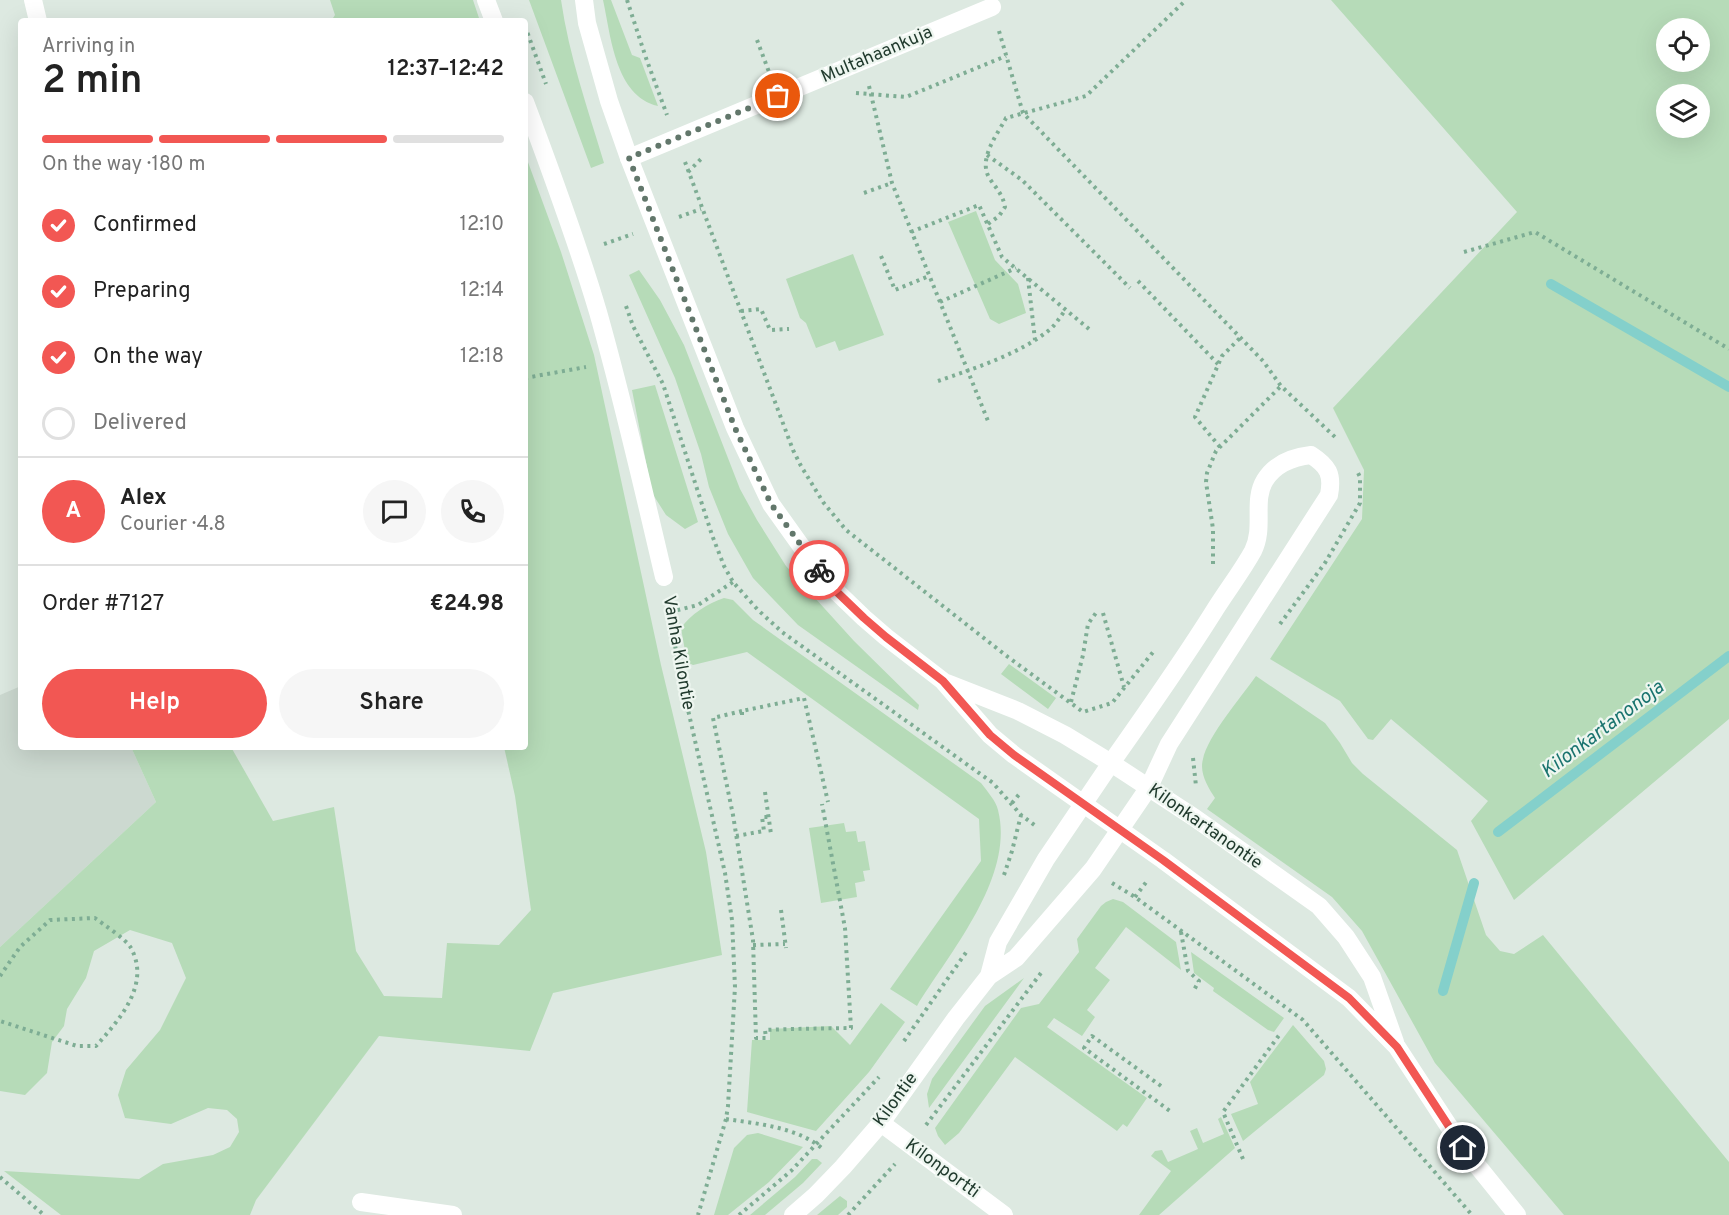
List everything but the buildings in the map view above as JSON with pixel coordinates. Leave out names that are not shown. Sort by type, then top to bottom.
[{"type":"street","points":[[33,0],[37,18]]},
{"type":"street","points":[[486,0],[493,18]]},
{"type":"street","name":"Kilonkartanontie","points":[[584,0],[587,23],[609,101],[629,158],[735,428],[771,504],[811,560],[838,593],[886,637],[943,681],[990,735],[1014,755],[1120,829],[1349,998],[1397,1047],[1463,1148],[1517,1215]]},
{"type":"street","name":"Multahaankuja","points":[[629,158],[992,8]]},
{"type":"street","name":"Vanha Kilontie","points":[[528,110],[565,210],[598,312],[664,577]]},
{"type":"street","name":"Kilontie","points":[[793,1215],[816,1196],[881,1123],[989,976],[1016,958],[1093,868],[1149,787],[1169,744],[1329,495],[1331,484],[1329,473],[1322,463],[1311,455],[1294,457],[1279,466],[1265,480],[1259,498],[1260,526],[1254,549],[1201,632],[1046,859],[998,942],[989,976]]},
{"type":"street","points":[[1254,549],[1282,566]]},
{"type":"street","points":[[1201,632],[1231,646]]},
{"type":"street","name":"Kilonkartanontie","points":[[943,681],[1018,711],[1065,735],[1149,787],[1319,906],[1346,937],[1372,976],[1397,1047]]},
{"type":"street","name":"Kilonportti","points":[[881,1123],[1004,1215]]},
{"type":"street","points":[[361,1202],[453,1215]]},
{"type":"path","points":[[627,0],[688,172],[801,466],[823,502],[846,530],[998,650],[1083,712],[1112,703],[1158,646]]},
{"type":"path","points":[[988,224],[999,216],[1005,207],[1002,195],[987,174],[986,167],[987,155],[1006,118],[1086,96],[1186,0]]},
{"type":"path","points":[[992,8],[1023,113],[1263,361],[1281,386],[1216,451],[1207,473],[1206,482],[1213,529],[1213,567]]},
{"type":"path","points":[[853,93],[906,97],[1006,56]]},
{"type":"path","points":[[864,61],[892,183],[988,421]]},
{"type":"path","points":[[987,155],[1022,180],[1130,288]]},
{"type":"path","points":[[688,172],[703,157]]},
{"type":"path","points":[[864,193],[892,183]]},
{"type":"path","points":[[911,232],[979,204],[1002,257],[1089,329]]},
{"type":"path","points":[[1464,252],[1535,232],[1729,349]]},
{"type":"path","points":[[881,256],[895,290],[929,276]]},
{"type":"path","points":[[940,302],[1016,268]]},
{"type":"path","points":[[1028,278],[1035,340]]},
{"type":"path","points":[[1138,281],[1218,364]]},
{"type":"path","points":[[741,310],[761,309],[770,330],[789,329]]},
{"type":"path","points":[[938,381],[1026,346],[1050,330],[1066,309]]},
{"type":"path","points":[[1220,447],[1195,417],[1222,356],[1240,338]]},
{"type":"path","points":[[528,377],[611,363]]},
{"type":"path","name":"Vanha Kilontie","points":[[664,577],[679,670],[725,873],[732,920],[735,987],[726,1119],[699,1215]]},
{"type":"path","points":[[670,612],[698,605],[733,582]]},
{"type":"path","points":[[1071,702],[1088,624],[1100,611],[1124,688]]},
{"type":"path","points":[[822,804],[845,928],[851,1028],[765,1030],[766,1038],[756,1038],[753,945],[736,836],[713,718],[804,698],[828,802]]},
{"type":"path","points":[[765,792],[771,834]]},
{"type":"path","points":[[1002,882],[1021,815]]},
{"type":"path","points":[[736,836],[764,831],[762,818],[768,817]]},
{"type":"path","points":[[1135,897],[1303,1020],[1472,1215]]},
{"type":"path","points":[[753,945],[786,946],[781,910]]},
{"type":"path","points":[[0,976],[20,947],[50,920],[95,918],[131,946],[137,964],[136,990],[118,1021],[96,1046],[77,1046],[0,1021]]},
{"type":"path","points":[[1181,932],[1188,971],[1199,981],[1194,990]]},
{"type":"path","points":[[899,1048],[970,947]]},
{"type":"path","points":[[848,1215],[910,1146],[1045,967]]},
{"type":"path","points":[[1243,1159],[1223,1112],[1280,1034]]},
{"type":"path","points":[[1161,1086],[1092,1036],[1084,1048],[1170,1111]]},
{"type":"path","points":[[739,1215],[791,1171],[880,1076]]},
{"type":"path","points":[[726,1119],[777,1128],[804,1136],[816,1143],[869,1193]]},
{"type":"path","points":[[0,1177],[44,1215]]},
{"type":"shaded area","points":[[18,687],[18,750],[132,750],[156,802],[0,947],[0,695]]},
{"type":"green space","points":[[330,0],[473,0],[479,18],[333,18],[335,15]]},
{"type":"green space","points":[[529,0],[561,0],[574,62],[604,163],[591,168]]},
{"type":"green space","points":[[603,0],[611,0],[632,55],[640,58],[658,106],[644,100],[632,90],[624,78],[617,63]]},
{"type":"green space","points":[[1331,0],[1729,0],[1729,719],[1514,900],[1471,821],[1488,801],[1391,719],[1373,740],[1368,739],[1340,701],[1270,659],[1362,519],[1364,470],[1333,408],[1517,212]]},
{"type":"green space","points":[[528,162],[561,252],[594,355],[661,665],[706,852],[722,955],[553,993],[530,1051],[379,1036],[256,1200],[250,1215],[61,1215],[4,1171],[139,1179],[163,1164],[213,1155],[230,1147],[239,1132],[237,1119],[227,1110],[208,1108],[171,1124],[125,1118],[118,1095],[126,1070],[160,1030],[186,978],[172,943],[130,930],[94,951],[86,978],[67,1009],[64,1026],[52,1042],[47,1073],[25,1095],[0,1091],[0,947],[156,802],[132,750],[233,750],[273,821],[334,807],[356,951],[384,996],[442,998],[447,943],[499,945],[531,910],[515,796],[505,750],[528,750]]},
{"type":"green space","points":[[976,211],[995,260],[1018,284],[1026,313],[999,324],[990,319],[948,222]]},
{"type":"green space","points":[[853,254],[884,335],[839,351],[835,341],[816,348],[806,323],[800,318],[786,279]]},
{"type":"green space","points":[[639,270],[660,300],[684,345],[740,489],[786,566],[854,641],[919,705],[918,710],[798,625],[753,578],[728,534],[709,487],[701,454],[675,378],[629,275]]},
{"type":"green space","points":[[655,385],[698,522],[685,529],[666,515],[652,493],[632,390]]},
{"type":"green space","points":[[724,598],[733,600],[753,620],[981,783],[995,803],[1001,835],[997,861],[989,887],[962,938],[917,1006],[890,989],[981,861],[979,819],[747,652],[693,665],[687,662],[681,628],[700,610]]},
{"type":"green space","points":[[1009,664],[1056,698],[1048,709],[1001,674]]},
{"type":"green space","points":[[1256,676],[1325,723],[1352,763],[1363,774],[1457,850],[1486,935],[1500,951],[1514,954],[1543,935],[1729,1162],[1729,1215],[1564,1215],[1435,1063],[1362,931],[1332,897],[1207,809],[1215,798],[1202,769],[1206,750],[1218,728]]},
{"type":"green space","points":[[844,823],[846,832],[856,831],[858,842],[865,841],[870,870],[863,871],[865,881],[855,883],[857,897],[821,903],[809,828]]},
{"type":"green space","points":[[1113,899],[1123,902],[1176,942],[1181,970],[1126,927],[1095,968],[1110,980],[1087,1010],[1095,1017],[1082,1036],[1054,1018],[1047,1027],[1147,1098],[1127,1127],[1123,1124],[1117,1131],[1015,1057],[959,1133],[945,1145],[935,1128],[1021,1008],[1039,1004],[1079,952],[1077,939],[1101,906]]},
{"type":"green space","points":[[1191,952],[1284,1018],[1274,1032],[1213,991],[1214,988],[1194,973]]},
{"type":"green space","points":[[1024,978],[929,1108],[927,1094],[932,1079],[985,1006]]},
{"type":"green space","points":[[881,1003],[905,1022],[869,1072],[816,1131],[747,1112],[752,1040],[770,1040],[770,1029],[831,1026],[850,1045]]},
{"type":"green space","points":[[1293,1025],[1324,1061],[1326,1069],[1324,1075],[1243,1141],[1231,1114],[1258,1104],[1250,1082]]},
{"type":"green space","points":[[1221,1117],[1235,1148],[1159,1215],[1139,1215],[1171,1171],[1151,1156],[1155,1151],[1162,1150],[1168,1162],[1198,1149],[1190,1131],[1197,1128],[1203,1143],[1224,1134],[1218,1119]]},
{"type":"green space","points":[[758,1133],[803,1147],[769,1182],[728,1215],[714,1215],[734,1148],[747,1135]]},
{"type":"green space","points":[[812,1159],[817,1159],[822,1163],[803,1183],[765,1215],[750,1215],[795,1177]]},
{"type":"green space","points":[[840,1196],[847,1201],[847,1207],[838,1215],[817,1215]]},
{"type":"waterway","points":[[1551,284],[1729,387]]},
{"type":"waterway","name":"Kilonkartanonoja","points":[[1498,832],[1729,656]]},
{"type":"waterway","name":"Kilonkartanonoja","points":[[1443,991],[1474,883]]},
{"type":"way so far","points":[[778,96],[629,158],[735,428],[771,504],[819,570]]},
{"type":"route","points":[[819,570],[838,593],[864,618],[943,681],[990,735],[1014,755],[1163,860],[1349,998],[1397,1047],[1463,1148]]}]
